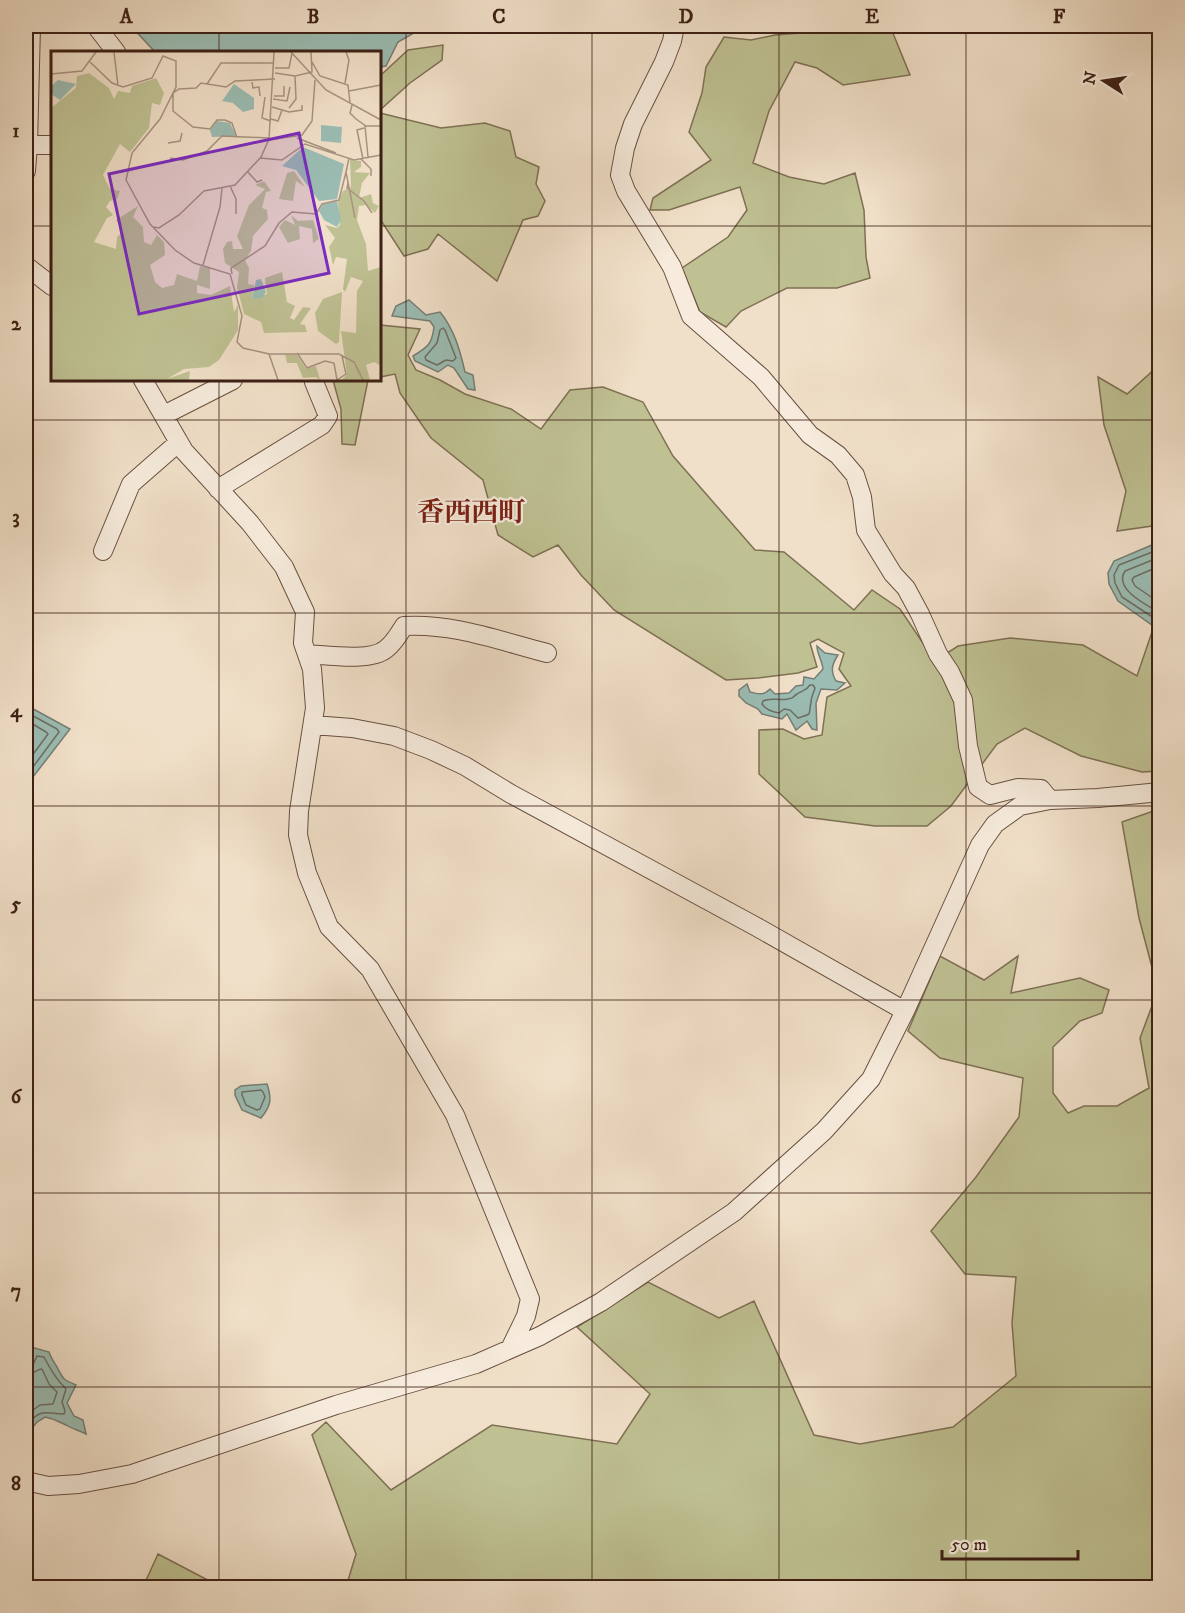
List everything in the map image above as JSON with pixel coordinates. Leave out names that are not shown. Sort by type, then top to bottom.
[{"type":"street","points":[[26,171],[31,26]]},
{"type":"street","points":[[96,26],[115,51]]},
{"type":"street","points":[[675,26],[664,62],[633,124],[625,147],[620,175],[626,191],[672,267],[692,316],[761,376],[810,435],[837,455],[855,476],[862,497],[866,530],[893,574],[906,588],[963,700],[968,746],[978,787],[990,795],[1018,788],[1041,789],[1050,801]]},
{"type":"street","points":[[28,145],[51,145]]},
{"type":"street","points":[[26,266],[51,285]]},
{"type":"street","points":[[143,381],[184,451],[250,523],[284,567],[305,612],[303,644],[312,669],[315,708],[297,835],[307,873],[329,927],[370,969],[455,1115],[530,1299],[526,1316],[510,1349]]},
{"type":"street","points":[[164,415],[231,381]]},
{"type":"street","points":[[218,489],[322,425],[328,416],[314,382]]},
{"type":"street","points":[[103,551],[131,484],[179,442]]},
{"type":"street","points":[[307,654],[371,656],[385,650],[404,626],[424,625],[451,628],[547,653]]},
{"type":"street","points":[[313,725],[352,728],[394,736],[465,766],[905,1011]]},
{"type":"street","points":[[26,1481],[48,1486],[79,1484],[132,1474],[336,1405],[476,1364],[540,1336],[601,1302],[734,1212],[824,1131],[871,1079],[905,1011],[980,845],[995,824],[1020,806],[1050,801],[1160,792]]},
{"type":"green space","points":[[890,26],[910,75],[843,85],[817,68],[795,62],[769,111],[753,163],[789,177],[824,184],[855,173],[864,210],[866,257],[870,278],[837,288],[787,288],[741,311],[726,327],[700,312],[682,268],[728,237],[747,210],[740,187],[669,210],[650,210],[653,198],[711,160],[689,132],[702,93],[706,67],[724,37],[751,40],[775,35]]},
{"type":"green space","points":[[443,45],[442,60],[410,83],[381,109],[381,74],[408,50]]},
{"type":"green space","points":[[381,113],[441,128],[485,123],[510,131],[516,157],[539,167],[536,184],[545,201],[538,216],[523,220],[497,281],[438,234],[428,249],[404,256],[381,221]]},
{"type":"green space","points":[[381,325],[420,329],[408,355],[416,370],[465,394],[511,409],[541,429],[570,390],[603,387],[643,402],[673,456],[755,550],[784,552],[854,610],[872,590],[900,609],[935,661],[958,646],[1010,638],[1083,645],[1137,676],[1152,632],[1159,637],[1159,771],[1142,772],[1081,756],[1025,728],[997,744],[951,806],[927,826],[875,826],[805,817],[759,774],[759,730],[783,729],[804,739],[822,735],[827,697],[851,686],[839,669],[844,653],[818,639],[810,643],[817,667],[798,673],[726,680],[614,610],[581,575],[558,545],[533,557],[498,535],[483,480],[431,438],[400,393],[395,374],[381,377]]},
{"type":"green space","points":[[1157,367],[1160,367],[1159,525],[1117,531],[1126,491],[1104,425],[1098,377],[1127,394]]},
{"type":"green space","points":[[333,381],[368,381],[355,445],[342,444],[341,409]]},
{"type":"green space","points":[[1159,809],[1159,1587],[346,1587],[356,1554],[312,1435],[326,1422],[391,1490],[492,1425],[617,1444],[650,1394],[577,1327],[648,1282],[719,1318],[754,1301],[814,1435],[860,1444],[953,1427],[1016,1376],[1012,1323],[1016,1277],[965,1274],[931,1231],[976,1177],[1019,1117],[1023,1078],[940,1058],[908,1031],[940,956],[984,980],[1018,956],[1011,993],[1080,978],[1109,990],[1102,1013],[1080,1021],[1053,1047],[1053,1093],[1068,1113],[1084,1106],[1117,1106],[1149,1088],[1140,1038],[1158,990],[1139,918],[1122,822]]},
{"type":"green space","points":[[158,1554],[221,1587],[143,1587]]},
{"type":"water","points":[[131,26],[424,26],[398,42],[386,66],[381,67],[381,51],[154,51]]},
{"type":"water","points":[[409,300],[426,315],[440,312],[456,340],[465,372],[473,375],[475,390],[468,389],[454,368],[448,365],[438,372],[415,361],[413,356],[428,344],[434,327],[430,321],[392,316],[396,306]]},
{"type":"water","points":[[1159,542],[1159,630],[1118,601],[1109,584],[1108,573],[1114,561]]},
{"type":"water","points":[[817,646],[825,653],[838,655],[832,671],[836,681],[845,683],[837,690],[821,689],[816,703],[817,730],[812,729],[807,721],[796,730],[787,714],[782,719],[762,714],[739,696],[739,690],[747,684],[750,692],[763,694],[770,689],[775,694],[789,693],[796,686],[803,685],[804,677],[814,679],[823,669]]},
{"type":"water","points":[[26,705],[70,729],[33,777],[26,780]]},
{"type":"water","points":[[267,1084],[270,1102],[261,1118],[242,1110],[235,1090],[241,1086]]},
{"type":"water","points":[[31,1347],[49,1352],[62,1377],[76,1385],[67,1403],[74,1416],[83,1420],[86,1434],[45,1417],[37,1422],[26,1436],[26,1376]]},
{"type":"district","name":"香西西町","points":[[471,513]]}]
